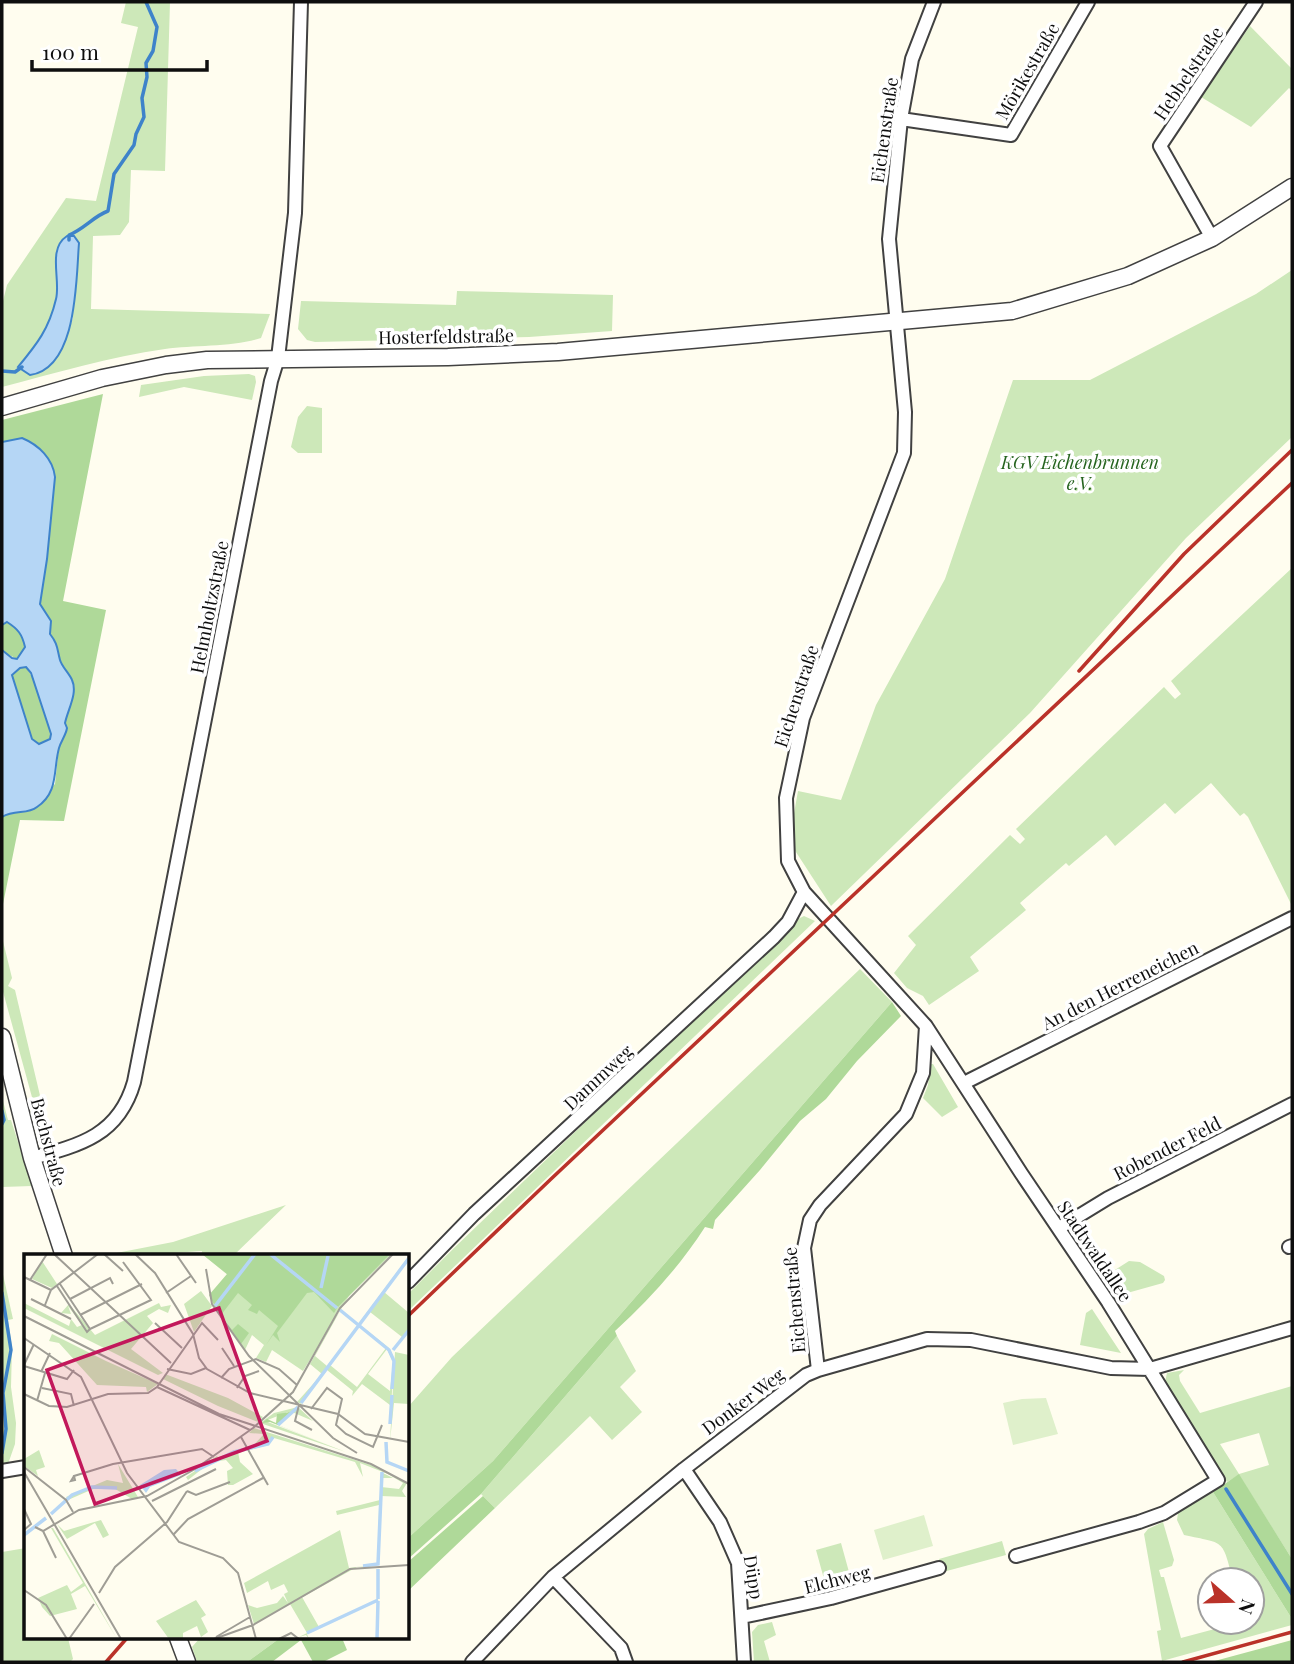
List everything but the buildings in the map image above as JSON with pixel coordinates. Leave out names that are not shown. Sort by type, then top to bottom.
[{"type":"street","name":"Helmholtzstraße","points":[[32,1158],[100,1135],[117,1118],[131,1091],[268,394],[278,358],[295,213],[301,2]]},
{"type":"street","name":"Eichenstraße","points":[[818,1370],[804,1248],[810,1220],[820,1205],[906,1114],[923,1073],[926,1026],[804,892],[788,861],[786,798],[803,718],[904,453],[905,412],[889,239],[901,119],[912,59],[934,2]]},
{"type":"street","name":"Mörikestraße","points":[[901,119],[1010,135],[1088,2]]},
{"type":"street","name":"Hebbelstraße","points":[[1212,237],[1160,146],[1256,2]]},
{"type":"street","name":"Hosterfeldstraße","points":[[2,407],[102,378],[207,360],[447,357],[558,352],[1012,311],[1128,276],[1212,237],[1292,187]]},
{"type":"street","name":"Dammweg","points":[[410,1280],[474,1214],[774,937],[788,922],[804,892]]},
{"type":"street","name":"An den Herreneichen","points":[[964,1083],[1292,918]]},
{"type":"street","name":"Stadtwaldallee","points":[[926,1026],[1150,1369],[1218,1480],[1164,1513],[1016,1556]]},
{"type":"street","name":"Bachstraße","points":[[2,1037],[32,1158],[63,1254]]},
{"type":"street","name":"Robender Feld","points":[[1059,1228],[1108,1198],[1292,1104]]},
{"type":"street","name":"Donker Weg","points":[[472,1662],[553,1577],[684,1469],[806,1375],[818,1370],[927,1339],[971,1340],[1111,1368],[1150,1369],[1292,1328]]},
{"type":"street","points":[[2,1471],[24,1467]]},
{"type":"street","name":"Düpp","points":[[684,1469],[720,1522],[738,1563],[744,1662]]},
{"type":"street","name":"Elchweg","points":[[742,1617],[831,1598],[939,1568]]},
{"type":"street","points":[[553,1577],[621,1648],[626,1662]]},
{"type":"street","points":[[179,1640],[187,1662]]},
{"type":"green space","points":[[126,2],[170,2],[165,171],[131,170],[129,222],[120,235],[93,236],[91,309],[270,314],[261,338],[251,341],[144,352],[2,387],[2,305],[7,285],[66,198],[96,201],[138,27],[121,23]],"holes":[[[60,242],[73,318],[60,351],[47,367],[18,366],[38,341],[53,313]]]},
{"type":"green space","points":[[1250,26],[1292,69],[1292,91],[1289,88],[1251,127],[1201,97]]},
{"type":"green space","name":"KGV Eichenbrunnen e.V.","points":[[1292,270],[1292,437],[1186,538],[1030,713],[831,906],[794,849],[793,819],[798,791],[841,800],[876,705],[945,579],[1013,380],[1090,380],[1256,294]]},
{"type":"green space","points":[[457,291],[613,295],[612,331],[529,337],[315,342],[307,340],[298,329],[301,301],[456,305]]},
{"type":"green space","points":[[204,376],[255,376],[256,382],[252,400],[184,387],[139,397],[141,385]]},
{"type":"green space","points":[[103,394],[63,601],[106,610],[64,821],[20,820],[2,909],[2,817],[11,812],[27,811],[55,784],[59,746],[67,728],[65,724],[74,685],[61,663],[56,644],[50,635],[50,621],[40,604],[55,477],[22,438],[2,442],[2,420]]},
{"type":"green space","points":[[307,406],[322,408],[322,453],[298,453],[291,447],[298,417]]},
{"type":"green space","points":[[1292,568],[1292,906],[1248,817],[1244,813],[1240,816],[1211,783],[1175,814],[1165,803],[1115,846],[1106,835],[1069,866],[1066,863],[1020,903],[1026,910],[970,957],[979,971],[929,1005],[923,996],[907,988],[894,973],[916,945],[908,936],[1010,835],[1020,844],[1025,839],[1016,829],[1164,687],[1175,699],[1181,694],[1171,681]]},
{"type":"green space","points":[[4,622],[16,628],[22,638],[25,647],[17,659],[2,651]]},
{"type":"green space","points":[[26,667],[39,692],[50,732],[50,739],[39,744],[32,739],[11,675]]},
{"type":"green space","points":[[804,916],[815,921],[410,1309],[410,1292],[796,920]]},
{"type":"green space","points":[[2,937],[12,978],[8,986],[15,990],[47,1125],[38,1119],[2,988]]},
{"type":"green space","points":[[860,969],[892,1002],[493,1461],[410,1536],[410,1405],[452,1357]]},
{"type":"green space","points":[[892,1002],[901,1016],[857,1061],[826,1099],[800,1121],[715,1220],[713,1229],[705,1227],[675,1269],[615,1331],[617,1336],[481,1494],[410,1557],[410,1536],[493,1461]]},
{"type":"green space","points":[[931,1064],[958,1107],[942,1117],[923,1098]]},
{"type":"green space","points":[[2,1097],[8,1120],[11,1120],[32,1186],[2,1187]]},
{"type":"green space","points":[[286,1205],[235,1254],[201,1254],[202,1251],[111,1254],[173,1242]]},
{"type":"green space","points":[[1129,1261],[1140,1262],[1164,1276],[1165,1280],[1163,1283],[1120,1295],[1107,1275]]},
{"type":"green space","points":[[2,1270],[13,1319],[8,1320],[12,1347],[11,1387],[16,1423],[15,1444],[8,1464],[2,1465],[4,1405]]},
{"type":"green space","points":[[1092,1309],[1121,1353],[1080,1345],[1086,1313]]},
{"type":"green space","points":[[617,1336],[636,1371],[620,1387],[642,1412],[612,1440],[590,1416],[495,1508],[481,1494]]},
{"type":"green space","points":[[1184,1370],[1179,1375],[1180,1381],[1200,1413],[1292,1386],[1292,1559],[1239,1475],[1227,1482],[1168,1389],[1165,1382],[1167,1373]],"holes":[[[1259,1433],[1269,1465],[1239,1474],[1220,1444]]]},
{"type":"green space","points":[[1046,1398],[1058,1434],[1013,1445],[1003,1403]]},
{"type":"green space","points":[[1239,1474],[1292,1559],[1292,1619],[1266,1577],[1266,1566],[1259,1566],[1213,1492]]},
{"type":"green space","points":[[1213,1492],[1259,1566],[1229,1566],[1220,1545],[1184,1535],[1177,1520],[1178,1513]]},
{"type":"green space","points":[[483,1496],[495,1508],[410,1589],[410,1560]]},
{"type":"green space","points":[[924,1515],[933,1546],[883,1560],[874,1530]]},
{"type":"green space","points":[[1163,1522],[1174,1560],[1172,1566],[1159,1570],[1161,1577],[1164,1577],[1181,1638],[1196,1634],[1252,1636],[1162,1661],[1157,1631],[1161,1630],[1144,1534]]},
{"type":"green space","points":[[1002,1541],[1006,1555],[943,1572],[939,1559]]},
{"type":"green space","points":[[841,1543],[849,1572],[824,1579],[816,1550]]},
{"type":"green space","points":[[24,1548],[24,1640],[68,1640],[73,1659],[70,1662],[2,1662],[2,1552]]},
{"type":"green space","points":[[1266,1577],[1292,1619],[1292,1625],[1266,1632]]},
{"type":"green space","points":[[772,1622],[776,1635],[764,1641],[770,1662],[754,1662],[752,1632],[758,1625]]},
{"type":"green space","points":[[198,1640],[277,1640],[247,1662],[197,1662],[192,1647]]},
{"type":"green space","points":[[277,1640],[301,1640],[272,1662],[247,1662]]},
{"type":"green space","points":[[301,1640],[343,1640],[347,1650],[323,1662],[313,1662]]},
{"type":"green space","points":[[1292,1640],[1292,1662],[1211,1662],[1222,1659]]},
{"type":"water","points":[[67,236],[74,236],[79,243],[75,299],[66,340],[46,369],[30,375],[18,367],[37,343],[50,319],[57,291],[56,257],[61,242]]},
{"type":"water","points":[[22,438],[28,441],[44,453],[54,470],[47,559],[40,604],[51,621],[50,634],[61,663],[72,680],[74,690],[49,795],[33,809],[2,817],[2,650],[17,659],[25,647],[17,630],[7,622],[2,625],[2,442]],"holes":[[[26,667],[31,673],[51,734],[50,739],[39,744],[32,739],[12,675],[20,668]]]},
{"type":"waterway","points":[[69,240],[69,235],[108,211],[114,174],[134,145],[144,117],[142,98],[147,77],[146,63],[153,51],[157,27],[146,2]]},
{"type":"waterway","points":[[2,371],[15,372],[22,367]]},
{"type":"waterway","points":[[2,1111],[2,1124]]},
{"type":"waterway","points":[[2,1293],[11,1350],[3,1393],[6,1429],[2,1453]]},
{"type":"waterway","points":[[1226,1489],[1292,1594]]},
{"type":"railway","points":[[1079,671],[1184,554],[1292,450]]},
{"type":"railway","points":[[410,1314],[1292,483]]},
{"type":"railway","points":[[1183,1662],[1292,1632]]},
{"type":"railway","points":[[106,1662],[125,1640]]}]
